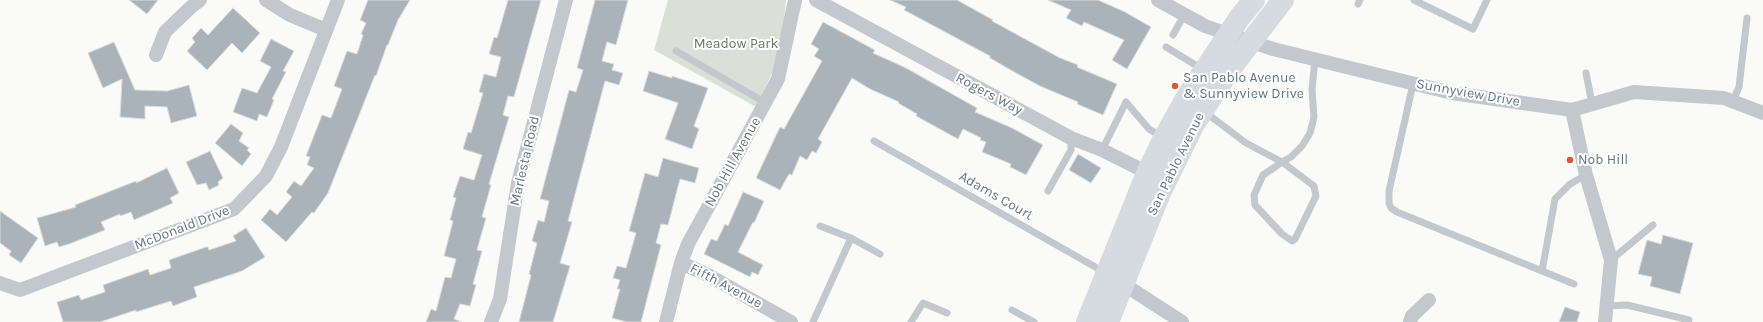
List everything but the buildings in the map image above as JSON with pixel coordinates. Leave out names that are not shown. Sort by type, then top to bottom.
[{"type":"main road","name":"San Pablo Avenue","points":[[1086,322],[1115,278],[1156,177],[1164,138],[1183,102],[1228,34],[1254,0]]},
{"type":"main road","name":"San Pablo Avenue","points":[[1156,177],[1186,139],[1202,110],[1250,41],[1283,0]]},
{"type":"main road","name":"San Pablo Avenue","points":[[1108,322],[1115,278]]},
{"type":"street","points":[[156,55],[165,32],[200,0]]},
{"type":"street","points":[[266,0],[290,15],[326,30]]},
{"type":"street","name":"McDonald Drive","points":[[0,283],[20,290],[234,209],[266,176],[282,147],[338,0]]},
{"type":"street","name":"Marlesta Road","points":[[490,322],[500,299],[518,183],[566,0]]},
{"type":"street","name":"Nob Hill Avenue","points":[[666,322],[681,263],[688,244],[778,79],[795,0]]},
{"type":"street","name":"Rogers Way","points":[[816,0],[1070,138],[1102,150],[1156,177]]},
{"type":"street","name":"Sunnyview Drive","points":[[1161,1],[1205,26],[1250,41],[1315,59],[1452,93],[1572,110],[1634,92],[1724,98],[1763,113]]},
{"type":"street","points":[[1572,110],[1586,175],[1611,260],[1605,322]]},
{"type":"street","name":"Fifth Avenue","points":[[681,263],[708,275],[791,322]]},
{"type":"street","points":[[1115,278],[1182,322]]},
{"type":"street","points":[[1410,322],[1412,316],[1430,300]]},
{"type":"lane","points":[[1414,0],[1473,29],[1487,0]]},
{"type":"lane","points":[[1172,35],[1184,15]]},
{"type":"lane","points":[[1733,101],[1739,86],[1747,18]]},
{"type":"lane","points":[[1166,47],[1204,70]]},
{"type":"lane","points":[[676,51],[766,103]]},
{"type":"lane","points":[[1202,110],[1246,143],[1282,162],[1314,186],[1316,196],[1295,239],[1292,241],[1282,234],[1256,205],[1254,195],[1263,175],[1282,162],[1291,157],[1302,146],[1310,133],[1314,117],[1312,90],[1315,59]]},
{"type":"lane","points":[[1586,73],[1592,104]]},
{"type":"lane","points":[[1413,84],[1389,191],[1389,203],[1391,208],[1397,212],[1574,284]]},
{"type":"lane","points":[[1102,150],[1126,102],[1149,129],[1164,138]]},
{"type":"lane","points":[[1048,191],[1071,150],[1070,138]]},
{"type":"lane","name":"Adams Court","points":[[874,141],[1115,278]]},
{"type":"lane","points":[[1542,271],[1555,199],[1570,184],[1586,175]]},
{"type":"lane","points":[[1611,260],[1653,225]]},
{"type":"lane","points":[[820,226],[851,238],[880,254]]},
{"type":"lane","points":[[813,322],[851,238]]},
{"type":"lane","points":[[911,322],[923,303],[947,313]]},
{"type":"lane","points":[[1607,306],[1627,305],[1689,320]]},
{"type":"lane","points":[[1012,310],[1034,322]]},
{"type":"green space","name":"Meadow Park","points":[[668,0],[786,0],[781,51],[756,107],[654,50]]},
{"type":"place","name":"San Pablo Avenue & Sunnyview Drive","points":[[1175,86]]},
{"type":"place","name":"Nob Hill","points":[[1570,160]]}]
